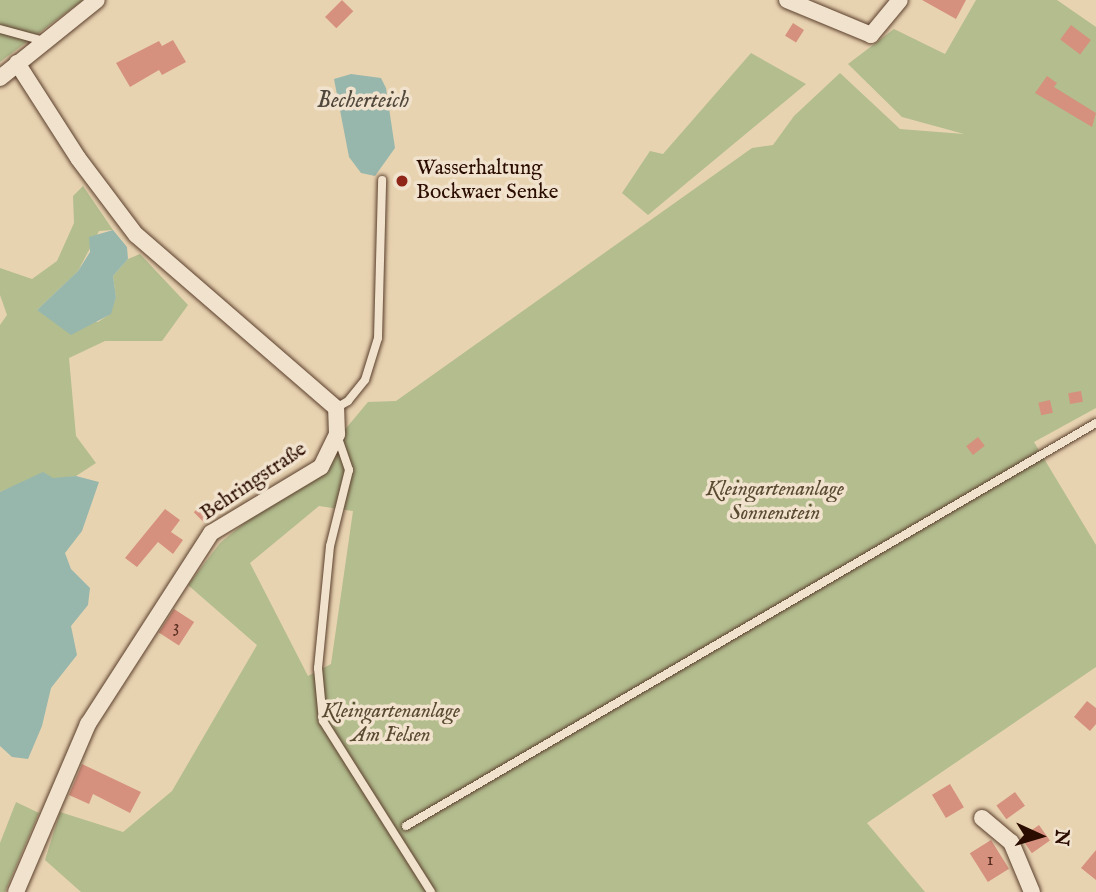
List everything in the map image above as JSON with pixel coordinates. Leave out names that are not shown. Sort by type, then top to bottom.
[{"type":"street","points":[[0,78],[97,0]]},
{"type":"street","points":[[787,0],[871,36],[900,0]]},
{"type":"street","points":[[17,63],[78,158],[136,235],[336,408]]},
{"type":"street","name":"Behringstraße","points":[[16,892],[88,724],[211,533],[320,467],[337,434],[336,408]]},
{"type":"street","points":[[982,818],[1011,842],[1032,892]]},
{"type":"lane","points":[[0,29],[44,41]]},
{"type":"lane","points":[[336,408],[348,401],[365,380],[378,338],[382,180]]},
{"type":"lane","points":[[406,826],[1096,423]]},
{"type":"lane","points":[[337,434],[349,470],[330,546],[318,668],[323,721],[431,892]]},
{"type":"green space","points":[[0,0],[83,0],[0,62]]},
{"type":"green space","name":"Kleingartenanlage Sonnenstein","points":[[976,0],[1057,0],[1096,27],[1096,408],[1034,442],[1096,545],[1096,667],[867,823],[925,892],[81,892],[45,860],[60,812],[123,832],[172,791],[257,645],[188,585],[220,543],[316,464],[368,402],[396,401],[752,148],[773,145],[794,116],[840,73],[900,129],[964,134],[902,117],[848,64],[894,29],[945,54]],"holes":[[[319,506],[353,511],[331,664],[308,676],[250,563]]]},
{"type":"green space","points":[[751,53],[806,84],[648,215],[622,193],[650,151],[663,154]]},
{"type":"green space","points":[[83,186],[113,230],[99,231],[78,271],[37,310],[98,322],[110,314],[116,297],[113,276],[128,259],[140,254],[188,305],[162,341],[105,341],[69,358],[76,436],[96,463],[76,476],[17,485],[0,492],[0,325],[7,315],[0,295],[0,268],[32,279],[57,261],[74,223],[73,196]]},
{"type":"green space","points":[[16,802],[39,813],[5,892],[0,892],[0,843]]},
{"type":"water","name":"Becherteich","points":[[351,74],[381,78],[386,88],[395,148],[375,176],[361,173],[349,157],[334,79]]},
{"type":"water","points":[[113,230],[127,247],[128,259],[113,276],[116,297],[111,314],[71,335],[37,310],[78,271],[90,252],[89,237]]},
{"type":"water","points":[[43,472],[53,478],[76,476],[99,482],[82,531],[65,553],[71,569],[90,588],[88,605],[71,626],[77,655],[51,688],[42,726],[28,759],[12,757],[0,746],[0,492]]},
{"type":"building","points":[[342,0],[353,11],[336,28],[325,17]]},
{"type":"building","points":[[922,0],[966,0],[956,19]]},
{"type":"building","points":[[793,23],[804,30],[796,43],[785,36]]},
{"type":"building","points":[[1071,25],[1091,40],[1080,54],[1060,39]]},
{"type":"building","points":[[173,40],[186,62],[162,75],[159,70],[130,87],[116,63],[159,41],[162,46]]},
{"type":"building","points":[[1047,76],[1057,83],[1054,87],[1096,113],[1092,127],[1035,93]]},
{"type":"building","points":[[1081,391],[1083,402],[1070,404],[1068,393]]},
{"type":"building","points":[[1050,400],[1053,413],[1041,415],[1038,403]]},
{"type":"building","points":[[978,437],[985,446],[973,455],[966,446]]},
{"type":"building","points":[[203,503],[212,512],[203,521],[194,512]]},
{"type":"building","points":[[165,509],[180,520],[171,532],[183,540],[173,554],[158,542],[137,567],[125,558]]},
{"type":"building","points":[[174,609],[194,622],[179,646],[159,632]]},
{"type":"building","points":[[1087,701],[1096,708],[1096,724],[1090,731],[1074,717]]},
{"type":"building","points":[[82,764],[141,792],[130,813],[93,794],[89,804],[69,795]]},
{"type":"building","points":[[950,784],[964,807],[946,818],[932,795]]},
{"type":"building","points":[[1015,792],[1025,806],[1006,819],[996,806]]},
{"type":"building","points":[[1039,825],[1050,841],[1032,853],[1021,838]]},
{"type":"building","points":[[991,840],[1009,869],[988,882],[970,853]]},
{"type":"building","points":[[1096,850],[1096,880],[1081,868]]},
{"type":"place","name":"Wasserhaltung Bockwaer Senke","points":[[402,181]]},
{"type":"park label","name":"Kleingartenanlage Am Felsen","points":[[391,724]]}]
